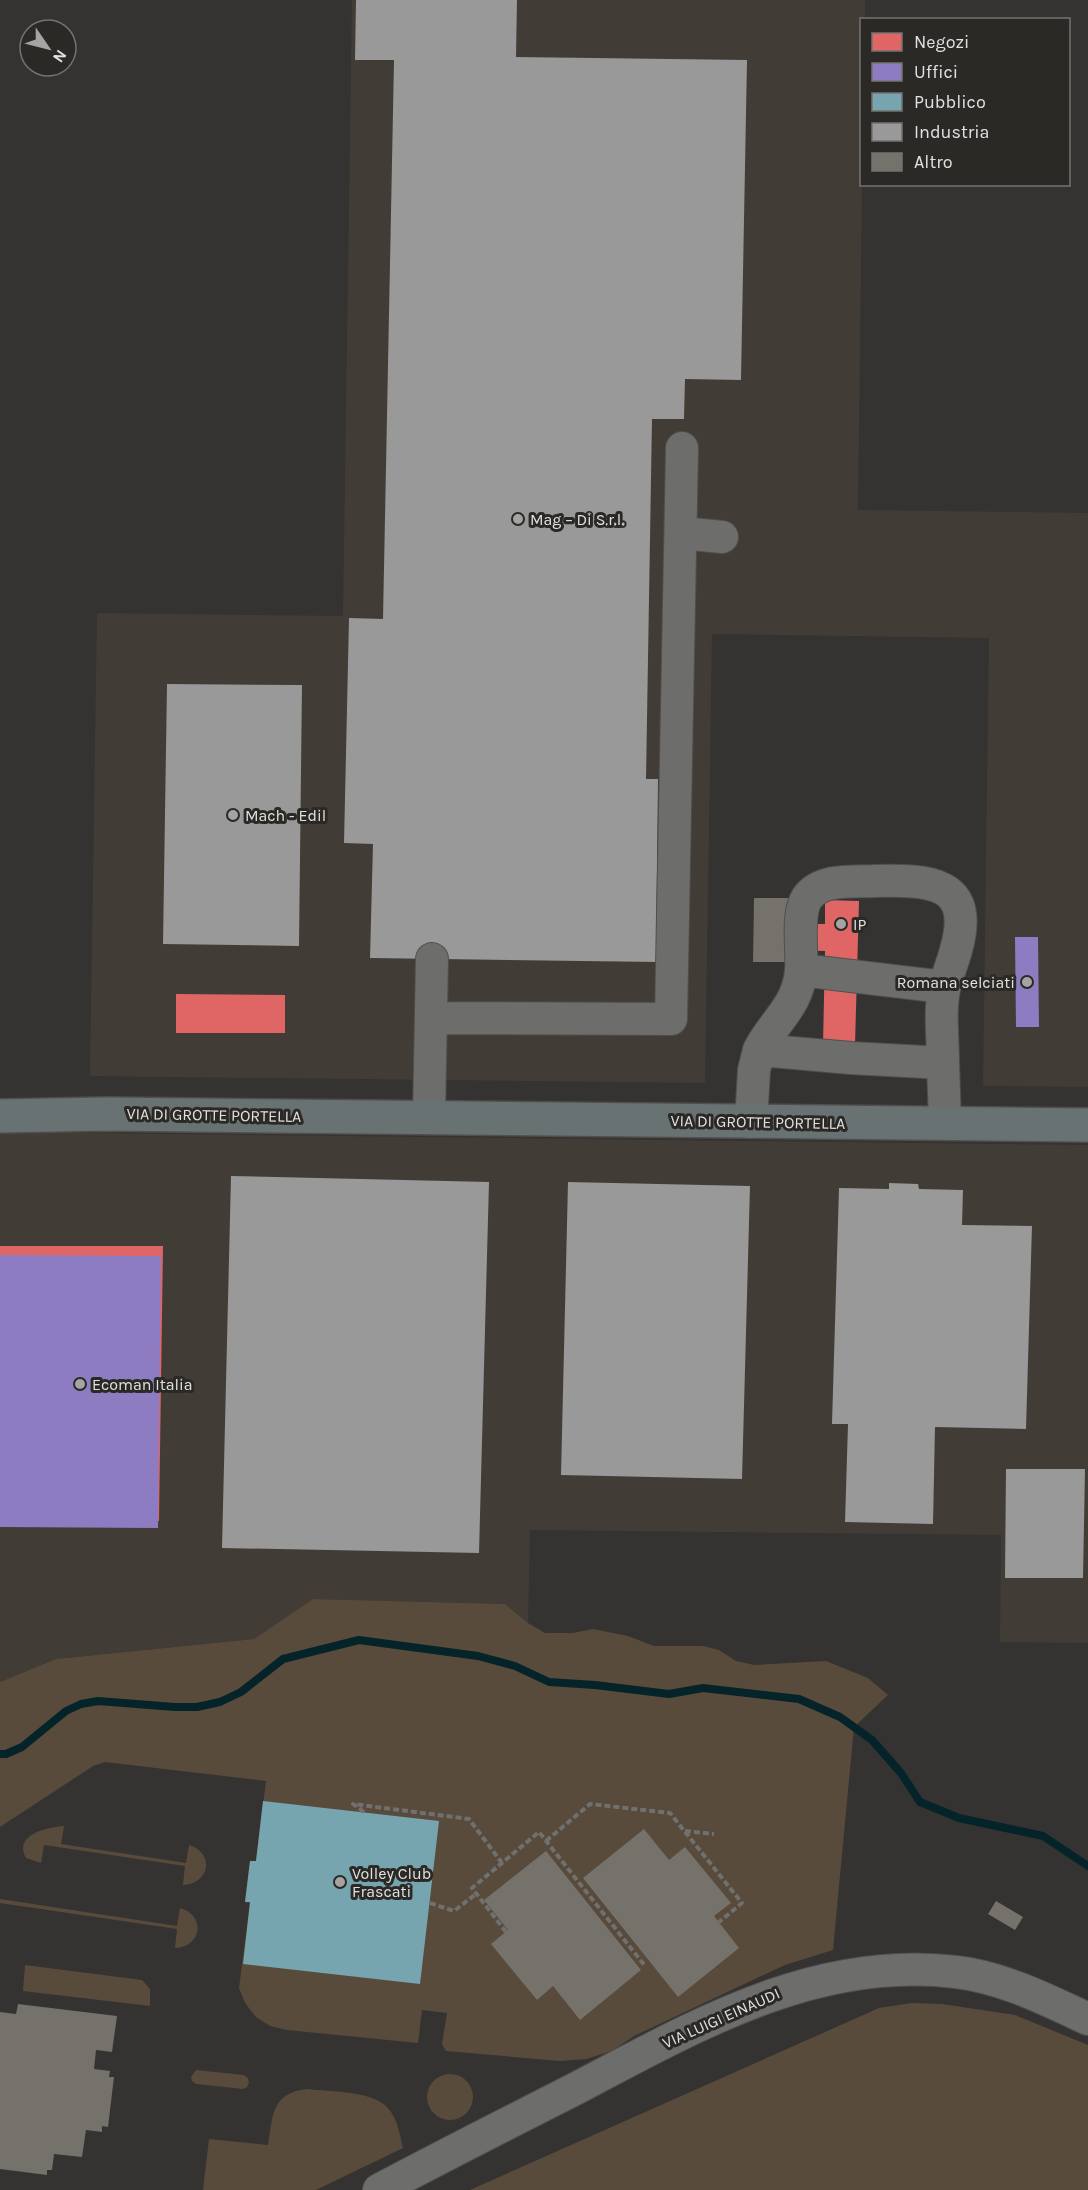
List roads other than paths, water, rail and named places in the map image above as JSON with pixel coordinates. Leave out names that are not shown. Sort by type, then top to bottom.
[{"type":"main road","name":"VIA DI GROTTE PORTELLA","points":[[0,1116],[107,1114],[1088,1125]]},
{"type":"street","points":[[431,1018],[671,1019],[682,448]]},
{"type":"street","points":[[681,533],[722,537]]},
{"type":"street","points":[[751,1122],[754,1070],[759,1050],[797,993],[801,970],[802,913],[806,900],[814,891],[838,883],[913,880],[946,890],[955,900],[961,913],[957,949],[944,987],[945,1123]]},
{"type":"street","points":[[429,1117],[432,959]]},
{"type":"street","points":[[801,970],[944,987]]},
{"type":"street","points":[[759,1050],[943,1063]]},
{"type":"street","name":"VIA LUIGI EINAUDI","points":[[379,2190],[687,2031],[765,1996],[826,1979],[858,1973],[888,1971],[958,1972],[1015,1988],[1088,2019]]},
{"type":"waterway","points":[[0,1754],[6,1754],[22,1747],[66,1711],[81,1704],[98,1701],[197,1707],[220,1702],[241,1692],[283,1659],[359,1640],[478,1656],[515,1666],[549,1682],[669,1694],[703,1688],[799,1699],[840,1717],[872,1740],[901,1773],[920,1802],[959,1818],[1043,1836],[1088,1866]]},
{"type":"place","name":"Mag – Di S.r.l.","points":[[518,519]]},
{"type":"place","name":"Mach - Edil","points":[[233,815]]},
{"type":"place","name":"IP","points":[[841,924]]},
{"type":"place","name":"Romana selciati","points":[[1027,982]]},
{"type":"place","name":"Ecoman Italia","points":[[80,1384]]},
{"type":"place","name":"Volley Club Frascati","points":[[340,1882]]}]
